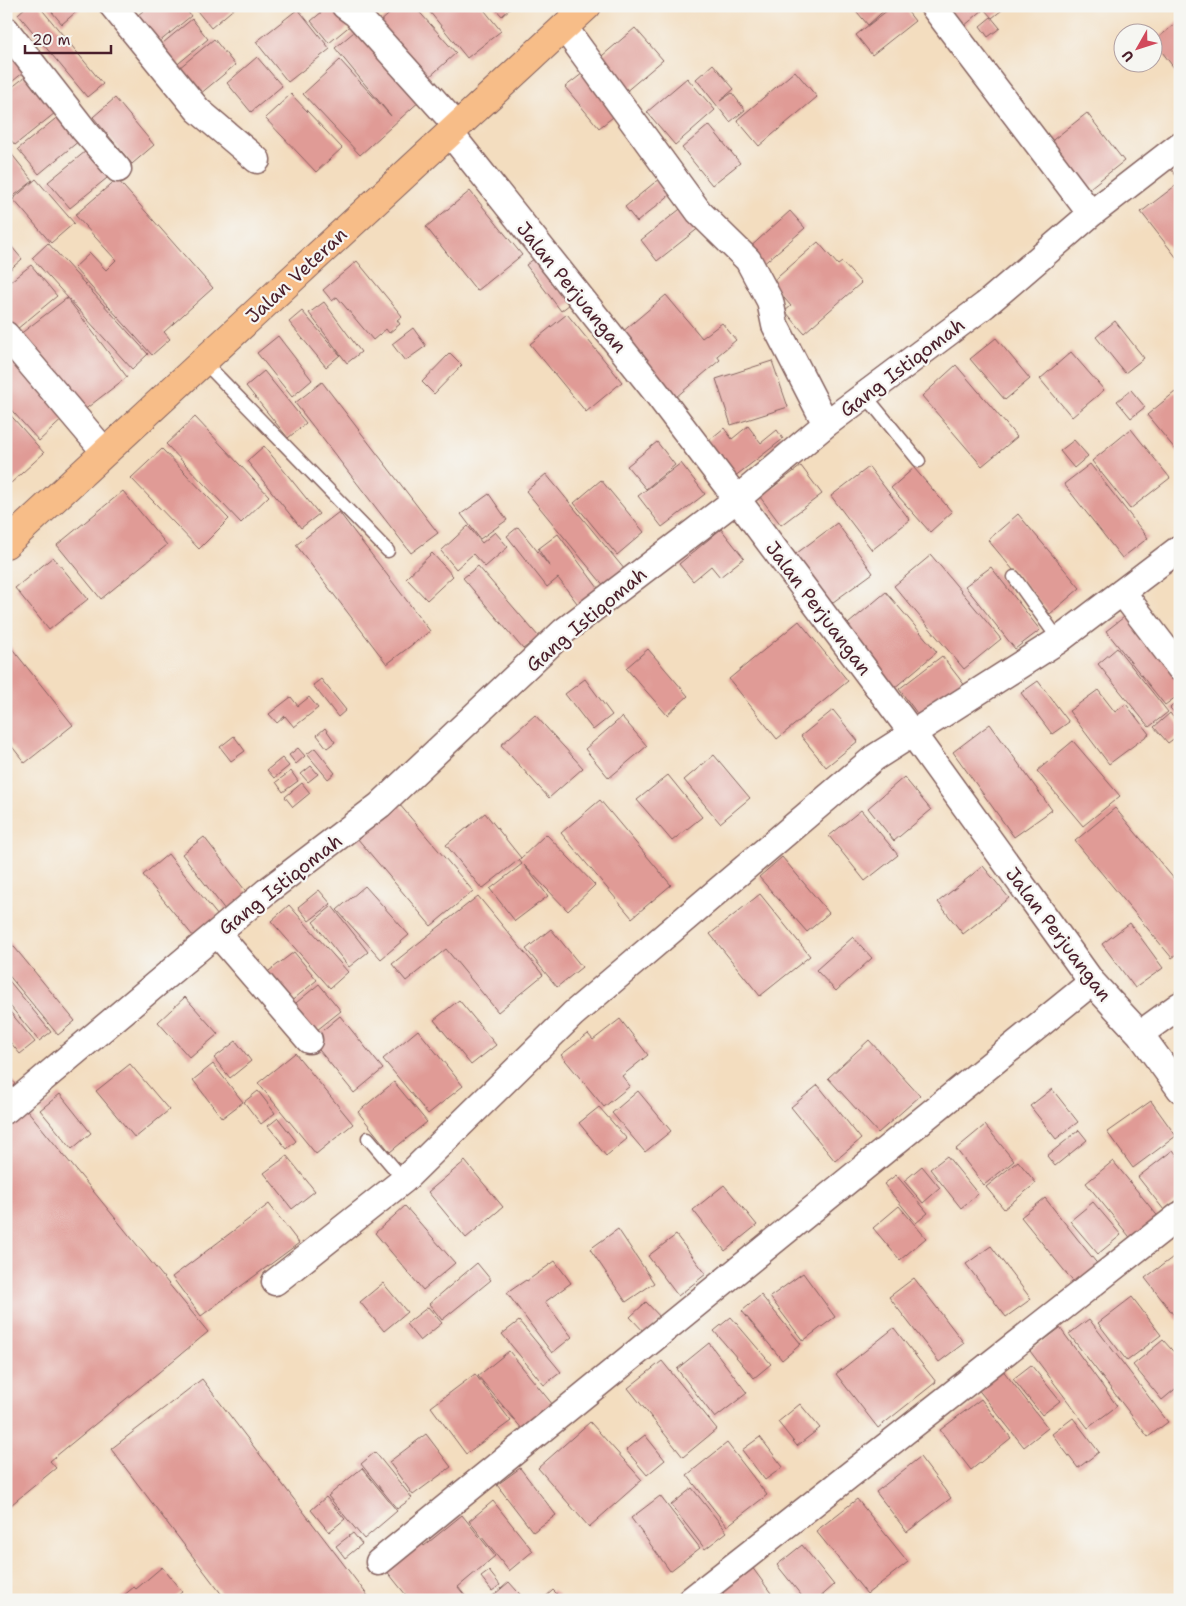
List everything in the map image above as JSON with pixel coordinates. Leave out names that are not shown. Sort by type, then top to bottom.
[{"type":"main road","name":"Jalan Veteran","points":[[6,544],[587,6]]},
{"type":"street","points":[[113,6],[198,110],[257,160]]},
{"type":"street","name":"Jalan Perjuangan","points":[[345,6],[356,14],[454,130],[655,391],[913,734],[1092,982],[1140,1034],[1180,1089]]},
{"type":"street","points":[[933,6],[1091,214]]},
{"type":"street","points":[[564,27],[700,212],[748,260],[770,301],[775,325],[826,424]]},
{"type":"street","points":[[6,30],[84,130],[118,169]]},
{"type":"street","name":"Gang Istiqomah","points":[[6,1110],[267,891],[380,805],[564,631],[737,499],[826,424],[985,305],[1091,214],[1180,145]]},
{"type":"street","points":[[6,334],[105,452]]},
{"type":"street","points":[[275,1282],[404,1180],[573,1014],[874,758],[1059,640],[1180,548]]},
{"type":"street","points":[[1122,592],[1180,668]]},
{"type":"street","points":[[218,933],[309,1040]]},
{"type":"street","points":[[379,1562],[1092,982]]},
{"type":"street","points":[[1140,1034],[1180,1004]]},
{"type":"street","points":[[691,1600],[1180,1215]]},
{"type":"lane","points":[[203,361],[388,551]]},
{"type":"lane","points":[[865,395],[919,461]]},
{"type":"lane","points":[[1014,577],[1059,640]]},
{"type":"lane","points":[[368,1138],[404,1180]]},
{"type":"building","points":[[27,6],[39,6],[103,84],[87,97],[18,14]]},
{"type":"building","points":[[47,6],[83,6],[62,24]]},
{"type":"building","points":[[149,6],[183,6],[191,16],[153,47],[132,20]]},
{"type":"building","points":[[193,6],[237,6],[211,28]]},
{"type":"building","points":[[329,6],[338,6],[352,24],[329,43],[311,21]]},
{"type":"building","points":[[398,6],[414,6],[456,53],[426,80],[377,25]]},
{"type":"building","points":[[425,6],[481,6],[501,31],[467,58]]},
{"type":"building","points":[[493,6],[513,6],[502,16]]},
{"type":"building","points":[[852,6],[889,6],[868,25]]},
{"type":"building","points":[[893,6],[916,6],[908,12],[915,21],[872,55],[856,35]]},
{"type":"building","points":[[945,6],[1007,6],[992,18],[984,9],[963,27]]},
{"type":"building","points":[[298,9],[330,49],[288,82],[256,42]]},
{"type":"building","points":[[991,17],[1000,28],[988,37],[980,26]]},
{"type":"building","points":[[192,19],[208,39],[173,68],[157,48]]},
{"type":"building","points":[[1180,20],[1180,76],[1164,54],[1164,33]]},
{"type":"building","points":[[361,26],[422,99],[360,155],[303,94],[340,60],[391,116],[335,48]]},
{"type":"building","points":[[635,28],[663,60],[624,93],[596,61]]},
{"type":"building","points":[[6,39],[30,67],[7,86],[6,85]]},
{"type":"building","points":[[214,39],[235,65],[194,99],[173,73]]},
{"type":"building","points":[[257,57],[282,86],[251,112],[227,83]]},
{"type":"building","points":[[713,64],[734,89],[720,101],[732,93],[745,110],[730,122],[696,79]]},
{"type":"building","points":[[795,71],[817,97],[759,146],[737,120]]},
{"type":"building","points":[[30,73],[60,109],[15,145],[6,134],[6,92]]},
{"type":"building","points":[[583,73],[617,114],[599,128],[565,87]]},
{"type":"building","points":[[687,78],[715,110],[675,145],[647,112]]},
{"type":"building","points":[[291,94],[342,148],[316,172],[265,118]]},
{"type":"building","points":[[115,98],[154,145],[132,164],[93,117]]},
{"type":"building","points":[[1087,113],[1124,161],[1086,191],[1049,143]]},
{"type":"building","points":[[60,115],[80,140],[39,174],[18,149]]},
{"type":"building","points":[[709,125],[740,163],[712,185],[682,148]]},
{"type":"building","points":[[6,147],[33,181],[6,202]]},
{"type":"building","points":[[91,147],[112,174],[70,208],[48,182]]},
{"type":"building","points":[[1180,151],[1180,181],[1165,161]]},
{"type":"building","points":[[660,178],[672,193],[637,222],[625,207]]},
{"type":"building","points":[[36,179],[74,223],[51,243],[13,199]]},
{"type":"building","points":[[117,179],[213,288],[164,332],[170,339],[152,355],[74,268],[90,253],[106,270],[116,260],[75,215]]},
{"type":"building","points":[[1175,186],[1180,192],[1180,262],[1141,212]]},
{"type":"building","points":[[470,191],[522,255],[477,291],[426,227]]},
{"type":"building","points":[[684,206],[700,227],[657,261],[641,240]]},
{"type":"building","points":[[790,211],[805,228],[761,266],[747,250]]},
{"type":"building","points":[[6,240],[22,259],[6,273]]},
{"type":"building","points":[[818,242],[838,265],[842,262],[861,283],[804,333],[785,311],[791,306],[771,283]]},
{"type":"building","points":[[48,243],[148,354],[132,369],[32,258]]},
{"type":"building","points":[[543,252],[578,298],[561,311],[526,265]]},
{"type":"building","points":[[357,261],[402,316],[397,320],[400,324],[389,333],[386,329],[373,340],[337,297],[332,301],[323,290]]},
{"type":"building","points":[[31,265],[57,296],[11,334],[6,328],[6,285]]},
{"type":"building","points":[[666,295],[702,338],[722,323],[736,340],[717,356],[720,360],[676,397],[621,333]]},
{"type":"building","points":[[67,298],[127,377],[79,414],[19,335]]},
{"type":"building","points":[[324,302],[361,352],[347,363],[309,313]]},
{"type":"building","points":[[302,311],[340,355],[326,367],[289,322]]},
{"type":"building","points":[[567,314],[622,382],[586,412],[530,344]]},
{"type":"building","points":[[1115,321],[1144,358],[1125,373],[1096,337]]},
{"type":"building","points":[[413,328],[426,346],[405,361],[392,344]]},
{"type":"building","points":[[278,336],[312,380],[292,397],[257,353]]},
{"type":"building","points":[[996,338],[1030,379],[1005,400],[970,359]]},
{"type":"building","points":[[6,345],[68,414],[39,441],[6,404]]},
{"type":"building","points":[[1071,352],[1104,390],[1072,417],[1040,379]]},
{"type":"building","points":[[450,353],[462,365],[434,394],[422,382]]},
{"type":"building","points":[[772,361],[788,407],[731,425],[716,379]]},
{"type":"building","points":[[956,365],[1017,437],[982,466],[922,396]]},
{"type":"building","points":[[264,371],[306,423],[288,438],[246,386]]},
{"type":"building","points":[[322,382],[438,533],[411,553],[295,403]]},
{"type":"building","points":[[1131,390],[1145,407],[1131,418],[1117,401]]},
{"type":"building","points":[[1175,392],[1180,397],[1180,455],[1147,415]]},
{"type":"building","points":[[6,410],[44,453],[11,483],[6,478]]},
{"type":"building","points":[[195,417],[269,496],[241,523],[166,444]]},
{"type":"building","points":[[748,426],[761,443],[777,430],[783,439],[734,477],[707,442],[724,428],[732,439]]},
{"type":"building","points":[[1131,429],[1170,478],[1130,509],[1092,461]]},
{"type":"building","points":[[1074,440],[1088,456],[1074,468],[1060,451]]},
{"type":"building","points":[[657,442],[675,465],[646,489],[627,466]]},
{"type":"building","points":[[264,446],[319,514],[301,528],[247,461]]},
{"type":"building","points":[[162,449],[229,519],[199,549],[131,478]]},
{"type":"building","points":[[681,463],[705,494],[662,527],[638,496]]},
{"type":"building","points":[[1090,464],[1148,538],[1122,558],[1064,484]]},
{"type":"building","points":[[801,466],[822,494],[781,525],[760,497]]},
{"type":"building","points":[[869,467],[910,520],[872,550],[831,496]]},
{"type":"building","points":[[914,468],[952,512],[930,532],[891,488]]},
{"type":"building","points":[[546,474],[625,570],[605,587],[526,491]]},
{"type":"building","points":[[601,480],[644,532],[617,555],[574,503]]},
{"type":"building","points":[[123,491],[167,545],[101,599],[57,545]]},
{"type":"building","points":[[489,494],[507,520],[480,539],[461,514]]},
{"type":"building","points":[[339,512],[430,631],[387,664],[296,545]]},
{"type":"building","points":[[1018,514],[1080,588],[1050,614],[988,540]]},
{"type":"building","points":[[837,523],[873,573],[829,605],[793,556]]},
{"type":"building","points":[[468,526],[482,543],[495,532],[508,547],[485,567],[473,554],[456,569],[441,551]]},
{"type":"building","points":[[518,527],[550,567],[538,549],[558,534],[601,592],[580,607],[558,578],[547,587],[507,536]]},
{"type":"building","points":[[721,529],[744,558],[720,577],[711,566],[693,581],[679,564]]},
{"type":"building","points":[[432,553],[453,576],[427,600],[406,578]]},
{"type":"building","points":[[931,555],[1001,639],[964,669],[894,586]]},
{"type":"building","points":[[53,557],[88,599],[49,630],[15,588]]},
{"type":"building","points":[[478,566],[539,637],[523,649],[463,578]]},
{"type":"building","points":[[991,567],[1040,630],[1015,649],[965,586]]},
{"type":"building","points":[[886,592],[937,652],[893,689],[842,629]]},
{"type":"building","points":[[1128,614],[1180,679],[1180,694],[1165,705],[1106,631]]},
{"type":"building","points":[[799,621],[848,681],[777,739],[729,679]]},
{"type":"building","points":[[6,641],[73,725],[25,763],[6,739]]},
{"type":"building","points":[[1117,648],[1168,712],[1149,727],[1098,664]]},
{"type":"building","points":[[648,649],[688,696],[667,715],[626,668]]},
{"type":"building","points":[[942,656],[966,687],[922,720],[899,689]]},
{"type":"building","points":[[321,679],[346,710],[338,717],[313,685]]},
{"type":"building","points":[[585,679],[612,715],[593,730],[565,694]]},
{"type":"building","points":[[1038,681],[1069,722],[1052,734],[1021,693]]},
{"type":"building","points":[[1098,690],[1115,712],[1126,704],[1149,734],[1109,764],[1069,711]]},
{"type":"building","points":[[291,697],[298,706],[309,697],[318,708],[294,727],[285,716],[277,723],[269,714]]},
{"type":"building","points":[[1180,699],[1180,719],[1170,708]]},
{"type":"building","points":[[833,710],[858,741],[826,767],[801,736]]},
{"type":"building","points":[[1170,713],[1180,726],[1180,734],[1168,743],[1154,727]]},
{"type":"building","points":[[535,715],[583,768],[549,798],[501,745]]},
{"type":"building","points":[[622,717],[647,746],[609,778],[585,749]]},
{"type":"building","points":[[990,724],[1052,810],[1014,837],[953,752]]},
{"type":"building","points":[[325,728],[335,742],[327,748],[317,735]]},
{"type":"building","points":[[234,736],[245,751],[231,761],[220,747]]},
{"type":"building","points":[[1073,741],[1120,796],[1083,826],[1037,771]]},
{"type":"building","points":[[298,748],[305,756],[296,764],[289,755]]},
{"type":"building","points":[[315,748],[335,773],[328,779],[307,754]]},
{"type":"building","points":[[714,755],[750,798],[720,823],[684,780]]},
{"type":"building","points":[[282,758],[289,766],[274,778],[267,770]]},
{"type":"building","points":[[311,766],[318,774],[308,782],[301,774]]},
{"type":"building","points":[[291,771],[298,781],[283,792],[276,782]]},
{"type":"building","points":[[668,775],[702,817],[672,841],[637,800]]},
{"type":"building","points":[[904,777],[931,810],[894,841],[868,808]]},
{"type":"building","points":[[302,783],[310,793],[293,807],[285,797]]},
{"type":"building","points":[[600,800],[671,885],[632,918],[561,833]]},
{"type":"building","points":[[399,804],[473,891],[431,926],[357,838]]},
{"type":"building","points":[[1115,808],[1180,886],[1180,952],[1172,958],[1075,841]]},
{"type":"building","points":[[861,810],[898,855],[865,881],[829,836]]},
{"type":"building","points":[[485,813],[521,858],[482,889],[446,845]]},
{"type":"building","points":[[546,834],[595,885],[568,911],[524,865],[548,896],[515,921],[490,889],[522,864],[519,860]]},
{"type":"building","points":[[204,837],[248,894],[226,911],[182,854]]},
{"type":"building","points":[[168,854],[218,916],[193,936],[143,875]]},
{"type":"building","points":[[782,857],[829,913],[807,932],[759,877]]},
{"type":"building","points":[[983,866],[1009,898],[963,934],[938,902]]},
{"type":"building","points":[[365,886],[409,935],[381,959],[337,910]]},
{"type":"building","points":[[319,890],[331,904],[309,921],[298,907]]},
{"type":"building","points":[[760,894],[810,956],[760,996],[710,934]]},
{"type":"building","points":[[478,896],[543,975],[498,1012],[446,949],[406,981],[392,964]]},
{"type":"building","points":[[289,905],[348,972],[330,988],[271,921]]},
{"type":"building","points":[[332,906],[368,952],[349,967],[313,922]]},
{"type":"building","points":[[1130,923],[1163,968],[1135,988],[1102,944]]},
{"type":"building","points":[[551,929],[582,967],[557,987],[526,949]]},
{"type":"building","points":[[6,937],[75,1021],[58,1035],[6,972]]},
{"type":"building","points":[[853,937],[872,958],[836,991],[816,970]]},
{"type":"building","points":[[294,952],[317,980],[284,1007],[261,977]]},
{"type":"building","points":[[6,977],[51,1032],[39,1041],[6,1001]]},
{"type":"building","points":[[319,984],[341,1011],[312,1034],[291,1007]]},
{"type":"building","points":[[185,997],[218,1034],[190,1058],[158,1022]]},
{"type":"building","points":[[459,1000],[496,1045],[471,1065],[434,1020]]},
{"type":"building","points":[[6,1007],[35,1042],[20,1054],[6,1037]]},
{"type":"building","points":[[340,1016],[383,1069],[354,1093],[311,1040]]},
{"type":"building","points":[[620,1019],[648,1055],[622,1076],[630,1086],[604,1107],[561,1055],[588,1034],[593,1040]]},
{"type":"building","points":[[418,1030],[463,1086],[428,1114],[383,1059]]},
{"type":"building","points":[[869,1040],[920,1096],[878,1133],[828,1078]]},
{"type":"building","points":[[236,1041],[251,1061],[230,1078],[214,1058]]},
{"type":"building","points":[[295,1053],[353,1124],[316,1154],[258,1083]]},
{"type":"building","points":[[130,1064],[169,1110],[135,1138],[96,1091]]},
{"type":"building","points":[[213,1064],[243,1102],[222,1118],[193,1080]]},
{"type":"building","points":[[6,1073],[20,1090],[6,1101]]},
{"type":"building","points":[[394,1082],[427,1122],[390,1152],[358,1112]]},
{"type":"building","points":[[818,1085],[861,1139],[835,1161],[791,1107]]},
{"type":"building","points":[[1052,1089],[1078,1122],[1056,1139],[1030,1106]]},
{"type":"building","points":[[258,1091],[275,1113],[261,1124],[244,1102]]},
{"type":"building","points":[[638,1091],[671,1131],[645,1152],[612,1113]]},
{"type":"building","points":[[60,1094],[91,1133],[72,1149],[40,1110]]},
{"type":"building","points":[[1151,1101],[1176,1136],[1133,1168],[1107,1132]]},
{"type":"building","points":[[23,1105],[208,1332],[50,1461],[56,1468],[6,1509],[6,1119]]},
{"type":"building","points":[[599,1107],[627,1139],[606,1156],[579,1123]]},
{"type":"building","points":[[278,1118],[296,1141],[287,1149],[268,1126]]},
{"type":"building","points":[[985,1125],[1014,1161],[984,1185],[956,1149]]},
{"type":"building","points":[[1079,1130],[1087,1140],[1055,1166],[1047,1156]]},
{"type":"building","points":[[1173,1150],[1180,1159],[1180,1198],[1164,1210],[1138,1177]]},
{"type":"building","points":[[287,1156],[315,1191],[292,1209],[264,1173]]},
{"type":"building","points":[[947,1156],[978,1194],[961,1208],[930,1169]]},
{"type":"building","points":[[465,1161],[503,1207],[466,1238],[428,1192]]},
{"type":"building","points":[[1018,1161],[1036,1183],[1004,1209],[986,1187]]},
{"type":"building","points":[[1113,1161],[1160,1219],[1133,1241],[1086,1183]]},
{"type":"building","points":[[922,1166],[940,1188],[923,1203],[904,1181]]},
{"type":"building","points":[[896,1175],[928,1213],[916,1223],[884,1184]]},
{"type":"building","points":[[724,1185],[757,1225],[725,1251],[693,1210]]},
{"type":"building","points":[[1045,1198],[1099,1266],[1076,1285],[1021,1217]]},
{"type":"building","points":[[1093,1202],[1121,1235],[1098,1254],[1070,1221]]},
{"type":"building","points":[[269,1204],[299,1243],[201,1316],[172,1277]]},
{"type":"building","points":[[405,1206],[455,1263],[423,1290],[375,1233]]},
{"type":"building","points":[[899,1206],[926,1238],[900,1260],[873,1228]]},
{"type":"building","points":[[618,1229],[654,1283],[626,1302],[590,1249]]},
{"type":"building","points":[[676,1235],[706,1274],[678,1296],[648,1256]]},
{"type":"building","points":[[991,1246],[1031,1299],[1006,1317],[966,1264]]},
{"type":"building","points":[[1180,1252],[1180,1323],[1145,1278]]},
{"type":"building","points":[[555,1261],[571,1283],[545,1302],[572,1337],[552,1353],[507,1293]]},
{"type":"building","points":[[477,1263],[491,1280],[442,1320],[429,1304]]},
{"type":"building","points":[[803,1273],[835,1317],[803,1341],[770,1297]]},
{"type":"building","points":[[914,1278],[964,1343],[939,1362],[889,1297]]},
{"type":"building","points":[[383,1283],[407,1312],[384,1331],[360,1302]]},
{"type":"building","points":[[761,1295],[801,1344],[782,1360],[742,1311]]},
{"type":"building","points":[[1132,1297],[1161,1335],[1127,1361],[1098,1323]]},
{"type":"building","points":[[646,1302],[662,1319],[646,1334],[630,1317]]},
{"type":"building","points":[[428,1307],[442,1323],[420,1341],[406,1324]]},
{"type":"building","points":[[731,1317],[771,1364],[754,1378],[714,1331]]},
{"type":"building","points":[[1089,1319],[1168,1422],[1148,1437],[1069,1334]]},
{"type":"building","points":[[519,1321],[561,1372],[544,1385],[502,1334]]},
{"type":"building","points":[[894,1328],[936,1382],[878,1428],[836,1374]]},
{"type":"building","points":[[1060,1328],[1117,1406],[1088,1428],[1030,1351]]},
{"type":"building","points":[[1163,1340],[1180,1359],[1180,1385],[1162,1400],[1133,1365]]},
{"type":"building","points":[[709,1343],[747,1393],[715,1418],[677,1369]]},
{"type":"building","points":[[509,1351],[553,1405],[523,1430],[478,1376]]},
{"type":"building","points":[[662,1361],[717,1429],[683,1457],[628,1388]]},
{"type":"building","points":[[998,1364],[1048,1428],[1024,1447],[973,1383]]},
{"type":"building","points":[[1031,1365],[1060,1401],[1042,1415],[1013,1379]]},
{"type":"building","points":[[475,1374],[511,1421],[466,1454],[431,1407]]},
{"type":"building","points":[[202,1379],[371,1600],[226,1600],[111,1449]]},
{"type":"building","points":[[981,1399],[1011,1438],[971,1470],[940,1430]]},
{"type":"building","points":[[800,1404],[820,1428],[797,1446],[778,1422]]},
{"type":"building","points":[[1073,1418],[1099,1452],[1078,1468],[1052,1434]]},
{"type":"building","points":[[590,1422],[642,1480],[589,1527],[538,1468]]},
{"type":"building","points":[[426,1434],[451,1467],[413,1495],[389,1462]]},
{"type":"building","points":[[645,1435],[665,1460],[647,1475],[626,1450]]},
{"type":"building","points":[[760,1437],[783,1467],[765,1480],[742,1450]]},
{"type":"building","points":[[727,1443],[767,1495],[727,1526],[687,1475]]},
{"type":"building","points":[[375,1452],[412,1498],[397,1509],[361,1464]]},
{"type":"building","points":[[920,1457],[951,1498],[907,1532],[876,1492]]},
{"type":"building","points":[[362,1468],[397,1511],[364,1539],[328,1496]]},
{"type":"building","points":[[520,1468],[556,1515],[533,1532],[497,1485]]},
{"type":"building","points":[[692,1488],[727,1532],[705,1549],[671,1505]]},
{"type":"building","points":[[660,1496],[700,1548],[670,1571],[631,1518]]},
{"type":"building","points":[[326,1497],[345,1519],[329,1532],[311,1510]]},
{"type":"building","points":[[857,1499],[908,1562],[867,1594],[816,1531]]},
{"type":"building","points":[[493,1501],[533,1551],[509,1571],[469,1521]]},
{"type":"building","points":[[462,1515],[495,1556],[458,1587],[466,1597],[462,1600],[410,1600],[386,1570],[421,1541],[424,1546]]},
{"type":"building","points":[[353,1533],[362,1544],[345,1558],[336,1546]]},
{"type":"building","points":[[802,1545],[834,1585],[817,1600],[805,1600],[777,1565]]},
{"type":"building","points":[[749,1563],[776,1600],[729,1600],[718,1587]]},
{"type":"building","points":[[162,1567],[182,1592],[172,1600],[118,1600],[134,1587],[136,1589]]},
{"type":"building","points":[[489,1571],[500,1585],[492,1591],[481,1577]]},
{"type":"building","points":[[509,1582],[525,1600],[488,1600]]},
{"type":"building","points":[[553,1590],[559,1596],[555,1600],[542,1600]]}]
